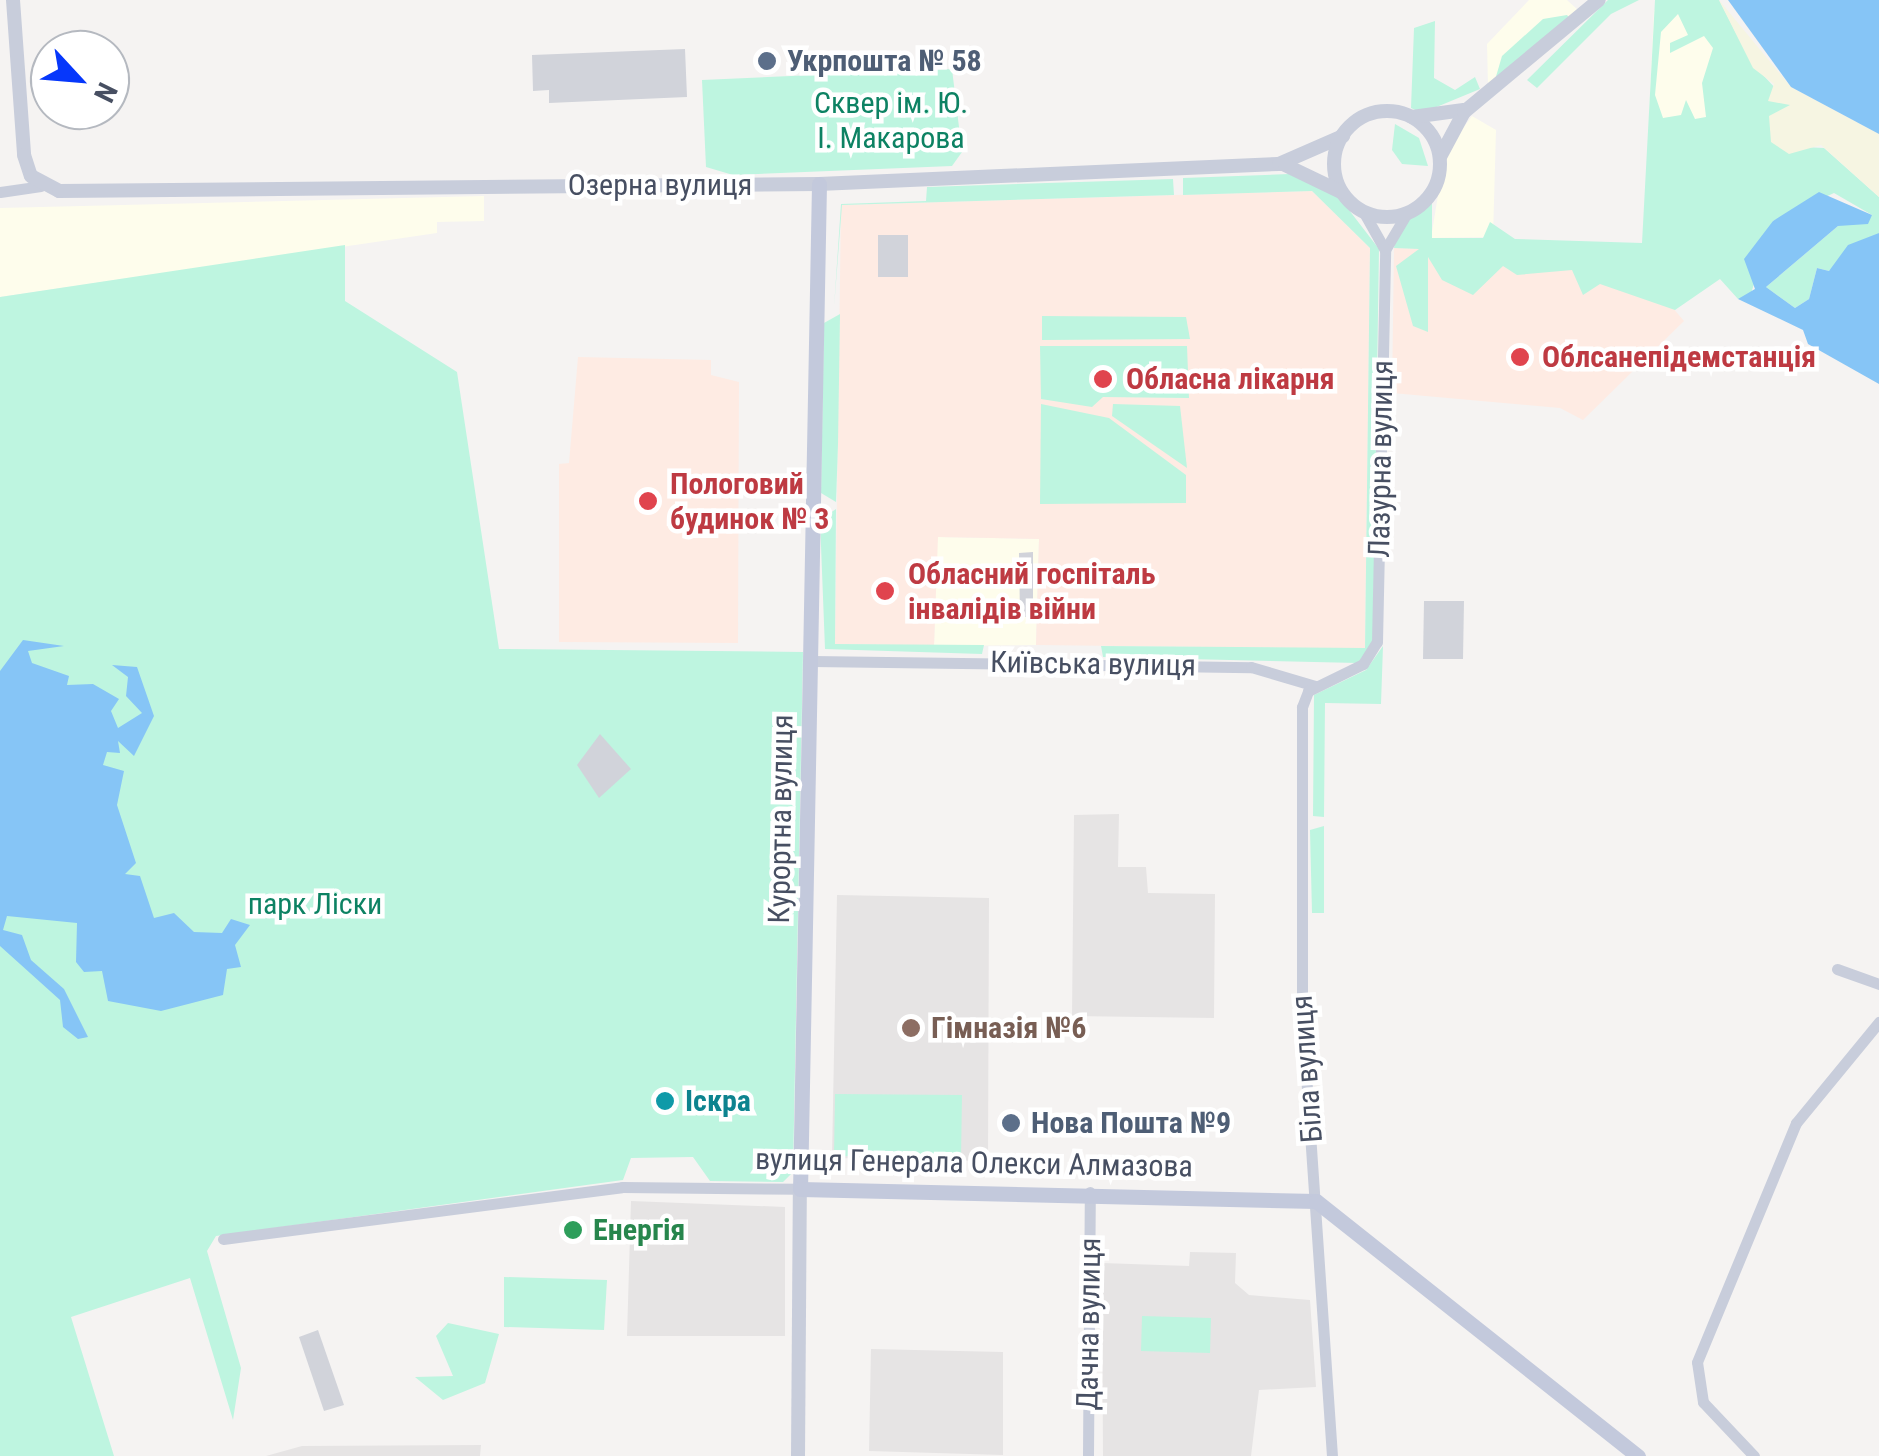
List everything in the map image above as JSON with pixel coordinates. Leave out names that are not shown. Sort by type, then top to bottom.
[{"type":"main road","name":"Курортна вулиця","points":[[800,1189],[819,184]]},
{"type":"main road","name":"вулиця Генерала Олекси Алмазова","points":[[800,1189],[1090,1192],[1316,1200]]},
{"type":"main road","points":[[1316,1200],[1638,1456]]},
{"type":"street","points":[[0,192],[41,186],[24,155],[13,0]]},
{"type":"street","points":[[1384,250],[1407,213],[1431,194],[1440,158],[1469,108],[1599,0]]},
{"type":"street","points":[[1407,213],[1363,211],[1344,194],[1335,161],[1342,136],[1376,112],[1412,117],[1469,108]]},
{"type":"street","points":[[1412,117],[1440,158]]},
{"type":"street","name":"Озерна вулиця","points":[[41,186],[819,184],[1279,164],[1342,136]]},
{"type":"street","name":"Озерна вулиця","points":[[1279,164],[1344,194]]},
{"type":"street","name":"Лазурна вулиця","points":[[1315,686],[1364,664],[1377,642],[1384,250],[1363,211]]},
{"type":"street","name":"Київська вулиця","points":[[812,661],[1251,666],[1315,686]]},
{"type":"street","name":"Біла вулиця","points":[[1315,686],[1302,707],[1302,1010],[1332,1456]]},
{"type":"street","points":[[1836,969],[1879,984]]},
{"type":"street","points":[[1754,1456],[1703,1402],[1697,1362],[1796,1123],[1879,1022]]},
{"type":"street","name":"вулиця Генерала Олекси Алмазова","points":[[223,1239],[622,1186],[800,1189]]},
{"type":"street","name":"Курортна вулиця","points":[[798,1456],[800,1189]]},
{"type":"street","name":"Дачна вулиця","points":[[1088,1456],[1090,1192]]},
{"type":"shaded area","points":[[1529,0],[1567,0],[1579,11],[1488,85],[1487,44]]},
{"type":"shaded area","points":[[1654,10],[1692,11],[1714,48],[1713,120],[1649,119]]},
{"type":"shaded area","points":[[1472,116],[1496,130],[1493,237],[1431,238],[1445,153]]},
{"type":"shaded area","name":"Обласна лікарня","points":[[1312,191],[1370,248],[1365,649],[1036,645],[1039,539],[938,537],[934,646],[835,644],[841,205]]},
{"type":"shaded area","points":[[484,196],[484,221],[437,222],[437,233],[0,297],[0,208]]},
{"type":"shaded area","name":"Облсанепідемстанція","points":[[1394,248],[1598,252],[1655,287],[1684,321],[1583,420],[1560,408],[1392,393]]},
{"type":"shaded area","name":"Пологовий будинок № 3","points":[[578,357],[711,360],[711,375],[739,382],[738,643],[559,642],[559,464],[569,463]]},
{"type":"shaded area","points":[[937,537],[1039,539],[1036,645],[934,646]]},
{"type":"shaded area","points":[[1119,814],[1118,867],[1146,867],[1148,893],[1215,894],[1214,1018],[1072,1016],[1074,815]]},
{"type":"shaded area","name":"Гімназія №6","points":[[837,895],[989,898],[988,1161],[832,1158]]},
{"type":"shaded area","points":[[631,1201],[785,1207],[785,1336],[627,1336]]},
{"type":"shaded area","points":[[1190,1252],[1236,1253],[1235,1283],[1249,1295],[1310,1300],[1316,1387],[1259,1390],[1251,1456],[1103,1456],[1102,1263],[1189,1266]]},
{"type":"shaded area","points":[[871,1349],[1003,1352],[1003,1455],[869,1451]]},
{"type":"shaded area","points":[[481,1445],[480,1456],[266,1456],[302,1446]]},
{"type":"green space","points":[[1608,0],[1639,0],[1611,14],[1537,88],[1527,80]]},
{"type":"green space","points":[[1655,0],[1719,0],[1751,62],[1791,105],[1781,113],[1782,146],[1824,148],[1879,197],[1879,233],[1829,271],[1817,268],[1809,299],[1795,308],[1766,287],[1838,226],[1872,215],[1834,193],[1773,221],[1750,297],[1738,299],[1720,279],[1675,310],[1600,284],[1583,295],[1572,270],[1517,275],[1503,266],[1473,295],[1442,280],[1428,257],[1428,332],[1413,326],[1396,266],[1419,249],[1394,248],[1396,232],[1432,199],[1432,238],[1483,238],[1490,222],[1515,239],[1642,243]],"holes":[[[1678,14],[1688,35],[1670,43],[1670,53],[1704,36],[1713,48],[1702,83],[1706,117],[1695,119],[1686,100],[1681,115],[1663,118],[1655,95],[1661,32]]]},
{"type":"green space","points":[[1567,15],[1571,20],[1495,80],[1502,56],[1543,19]]},
{"type":"green space","points":[[1435,21],[1434,78],[1455,90],[1475,77],[1480,89],[1422,113],[1411,108],[1414,28]]},
{"type":"green space","name":"Сквер ім. Ю. І. Макарова","points":[[952,69],[962,152],[952,166],[733,175],[706,167],[702,80]]},
{"type":"green space","points":[[1395,124],[1419,138],[1428,166],[1402,164],[1392,150]]},
{"type":"green space","points":[[1289,174],[1339,197],[1379,249],[1373,643],[1358,663],[1103,657],[1101,646],[1365,648],[1370,248],[1312,191],[1183,195],[1183,178]]},
{"type":"green space","points":[[1173,179],[1174,195],[842,205],[834,308],[841,204],[926,201],[927,187]]},
{"type":"green space","name":"парк Ліски","points":[[345,245],[345,301],[457,372],[499,649],[803,652],[793,1172],[783,1182],[710,1181],[693,1157],[631,1158],[623,1180],[216,1236],[207,1251],[241,1368],[233,1420],[190,1278],[71,1317],[114,1456],[0,1456],[0,297]]},
{"type":"green space","points":[[840,314],[836,502],[821,493],[824,323]]},
{"type":"green space","points":[[1042,316],[1186,317],[1190,339],[1042,340]]},
{"type":"green space","points":[[1040,346],[1187,346],[1189,398],[1103,397],[1092,407],[1041,399]]},
{"type":"green space","points":[[1041,404],[1109,418],[1186,475],[1186,503],[1040,504]]},
{"type":"green space","points":[[1113,404],[1180,406],[1187,468],[1112,416]]},
{"type":"green space","points":[[836,509],[835,644],[984,645],[982,654],[825,649],[820,520]]},
{"type":"green space","points":[[1383,646],[1381,704],[1325,703],[1324,817],[1313,816],[1314,695],[1366,670]]},
{"type":"green space","points":[[1324,826],[1324,913],[1312,913],[1310,830]]},
{"type":"green space","points":[[835,1094],[962,1095],[961,1158],[834,1156]]},
{"type":"green space","points":[[504,1277],[607,1280],[604,1330],[504,1327]]},
{"type":"green space","points":[[1142,1316],[1211,1318],[1210,1353],[1141,1351]]},
{"type":"green space","points":[[448,1323],[499,1334],[485,1383],[443,1400],[415,1377],[453,1376],[436,1336]]},
{"type":"sand","points":[[1719,0],[1791,87],[1879,134],[1879,197],[1821,145],[1789,154],[1771,142],[1769,116],[1790,105],[1768,101],[1774,84],[1753,68]]},
{"type":"water","points":[[1728,0],[1879,0],[1879,134],[1791,87]]},
{"type":"water","points":[[1819,192],[1872,215],[1868,224],[1838,226],[1766,287],[1795,308],[1809,299],[1817,268],[1829,271],[1848,245],[1879,233],[1879,384],[1808,344],[1803,330],[1738,299],[1755,289],[1744,259],[1773,221]]},
{"type":"water","points":[[23,640],[64,646],[28,651],[32,663],[69,676],[67,685],[93,684],[119,699],[111,711],[118,728],[142,713],[126,696],[128,677],[112,665],[137,667],[154,716],[134,756],[118,741],[120,753],[107,752],[103,765],[124,771],[117,805],[136,863],[125,874],[140,876],[154,918],[174,913],[194,932],[222,933],[231,919],[250,925],[235,945],[241,967],[227,969],[223,995],[161,1011],[108,1001],[102,971],[84,972],[76,962],[77,923],[7,916],[3,930],[22,935],[31,960],[64,989],[88,1037],[78,1039],[63,1027],[60,1000],[0,946],[0,671]]},
{"type":"building","points":[[685,49],[687,97],[549,103],[549,90],[533,91],[532,55]]},
{"type":"building","points":[[878,235],[908,235],[908,277],[878,277]]},
{"type":"building","points":[[1033,552],[1033,617],[1020,617],[1019,553]]},
{"type":"building","points":[[1424,601],[1464,601],[1463,659],[1423,659]]},
{"type":"building","points":[[600,734],[631,769],[599,798],[577,765]]},
{"type":"building","points":[[318,1330],[344,1405],[324,1411],[299,1337]]},
{"type":"place","name":"Укрпошта № 58","points":[[767,61]]},
{"type":"place","name":"Облсанепідемстанція","points":[[1520,357]]},
{"type":"place","name":"Обласна лікарня","points":[[1103,379]]},
{"type":"place","name":"Пологовий будинок № 3","points":[[648,501]]},
{"type":"place","name":"Обласний госпіталь інвалідів війни","points":[[885,591]]},
{"type":"place","name":"Гімназія №6","points":[[911,1028]]},
{"type":"place","name":"Іскра","points":[[665,1101]]},
{"type":"place","name":"Нова Пошта №9","points":[[1011,1123]]},
{"type":"place","name":"Енергія","points":[[573,1230]]}]
